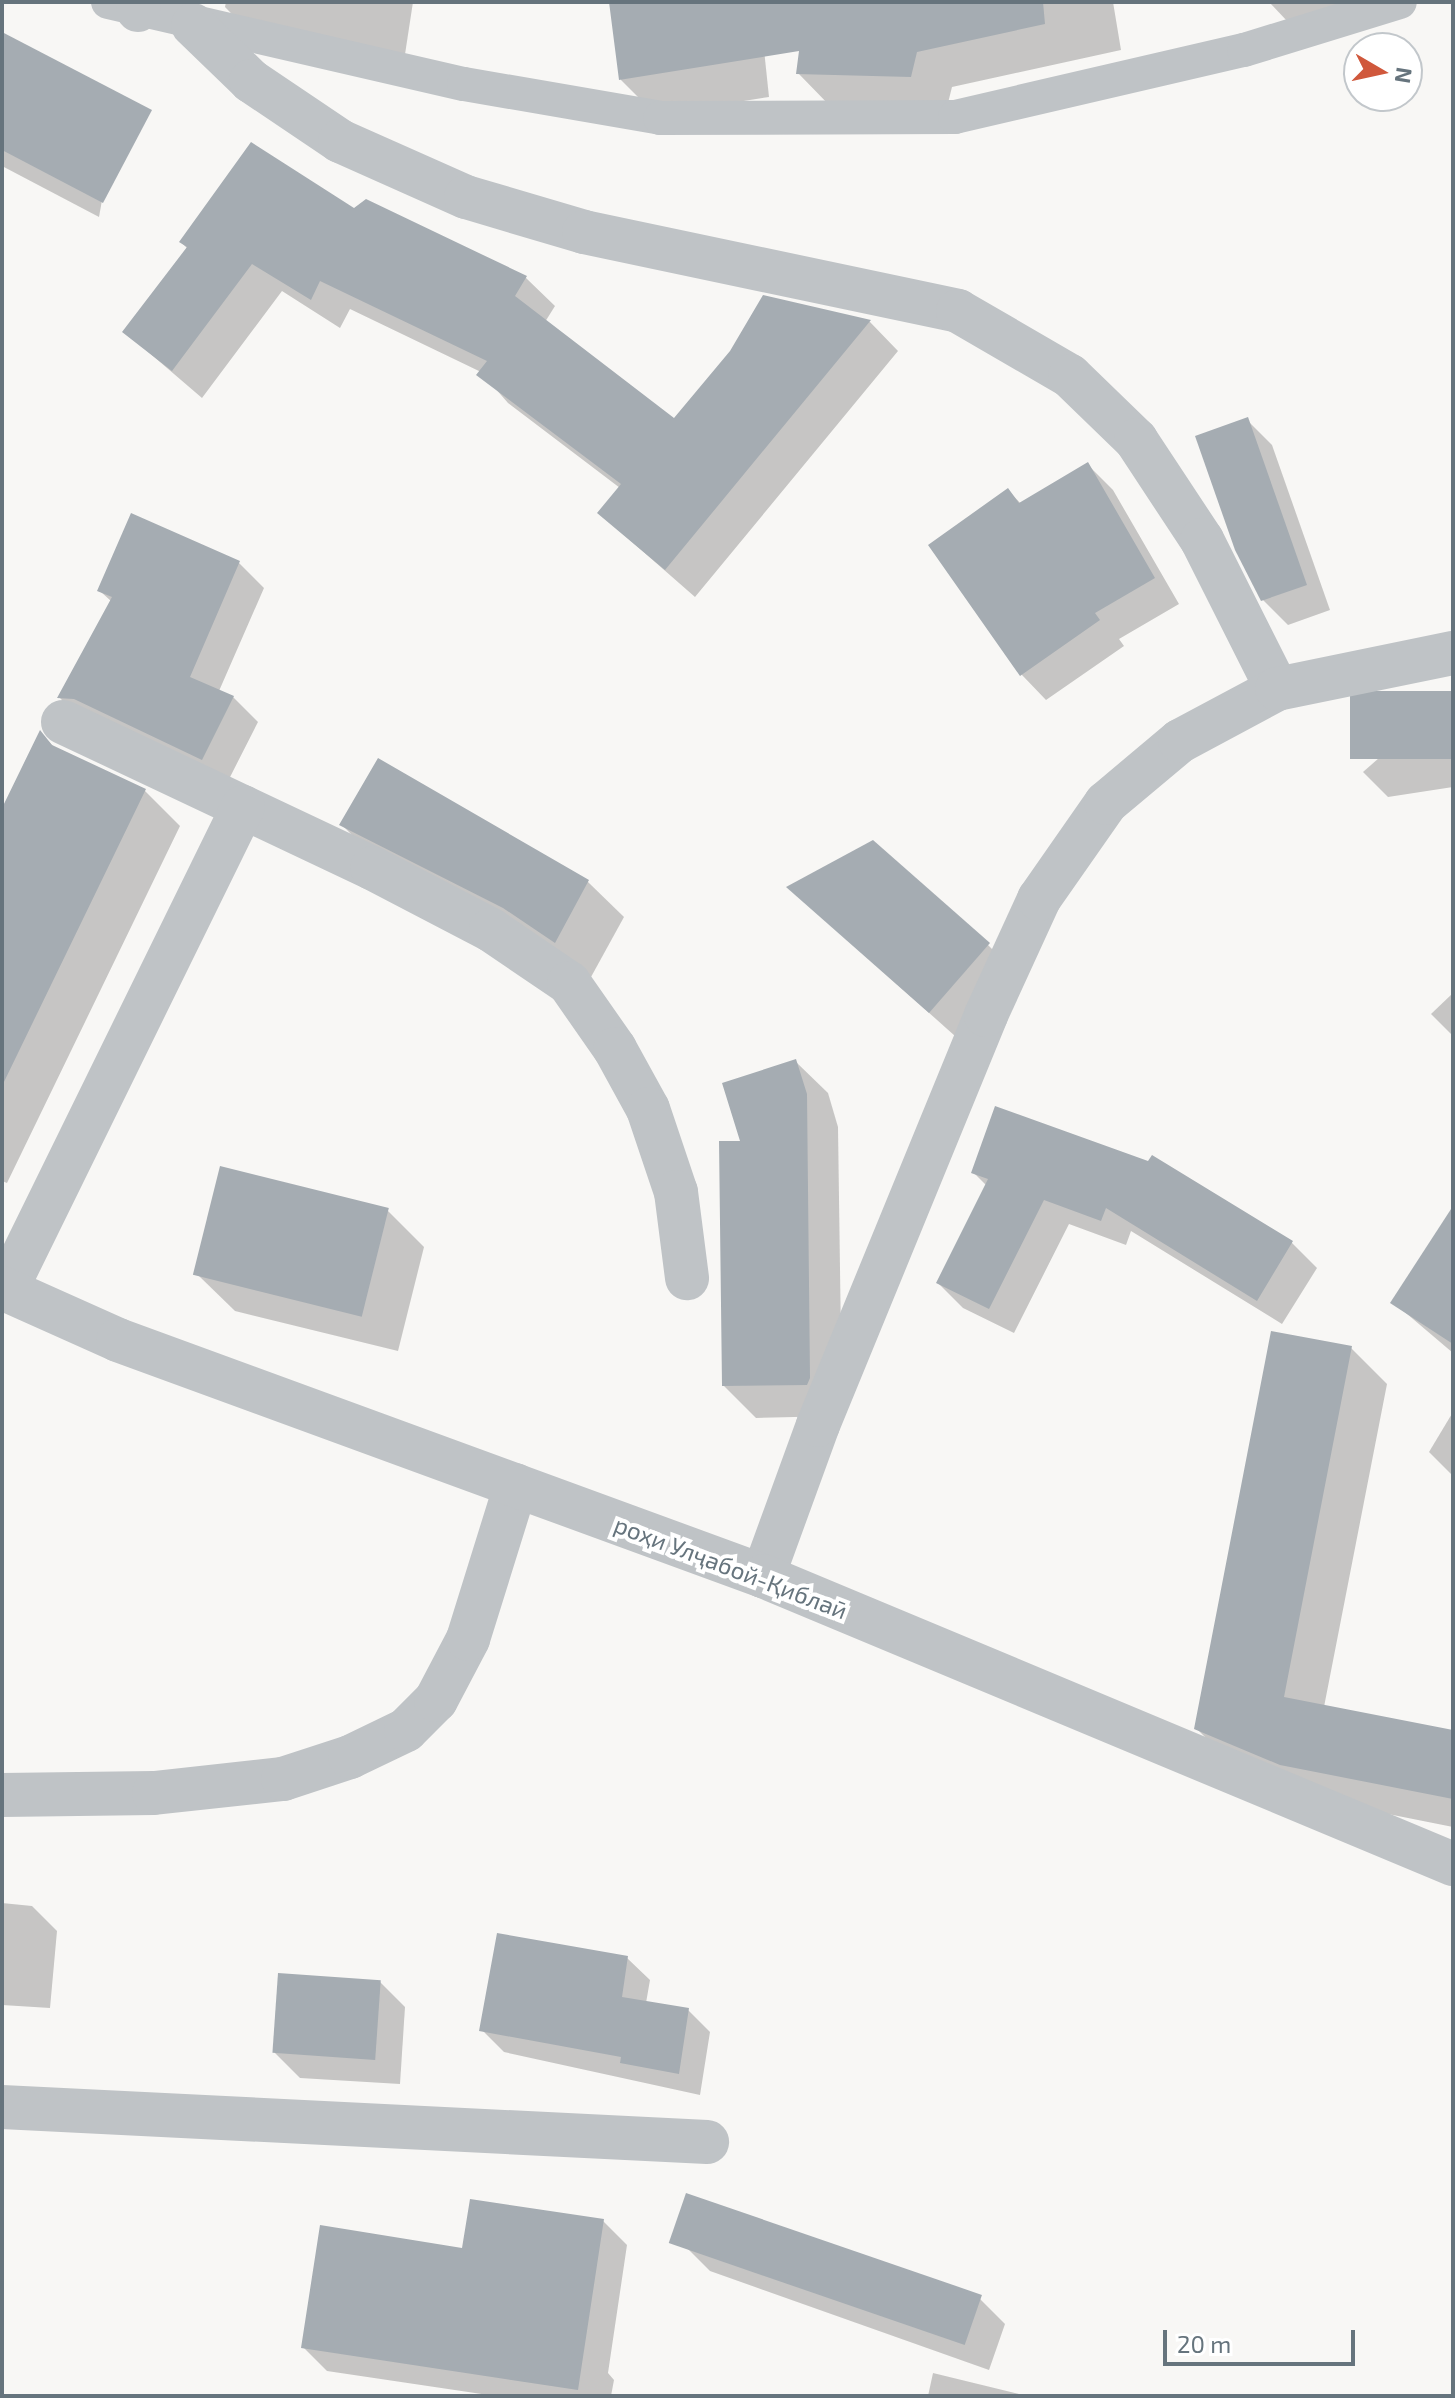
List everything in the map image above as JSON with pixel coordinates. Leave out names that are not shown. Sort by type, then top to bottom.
[{"type":"street","points":[[193,25],[251,81],[340,141],[466,197],[584,232],[958,311],[1070,376],[1136,440],[1186,515],[1277,689]]},
{"type":"street","points":[[763,1576],[891,1244],[1039,899],[1106,803],[1180,741],[1277,689],[1453,653]]},
{"type":"street","points":[[63,722],[491,930],[569,983],[615,1049],[648,1109],[676,1192],[687,1278]]},
{"type":"street","points":[[4,1289],[243,807]]},
{"type":"street","name":"роҳи Улҷабой-Қиблаӣ","points":[[4,1289],[118,1340],[763,1576],[1453,1864]]},
{"type":"street","points":[[2,1795],[154,1793],[283,1779],[350,1757],[406,1730],[436,1700],[468,1639],[516,1485]]},
{"type":"street","points":[[2,2107],[707,2142]]},
{"type":"lane","points":[[128,5],[193,25],[464,84],[660,118],[955,117],[1244,50],[1400,2]]},
{"type":"building","points":[[609,2],[1043,2],[1045,24],[917,52],[911,77],[796,74],[799,51],[619,80]]},
{"type":"building","points":[[2,32],[152,110],[103,203],[2,150]]},
{"type":"building","points":[[251,142],[354,208],[366,199],[527,276],[515,296],[674,418],[730,351],[763,295],[871,320],[665,570],[597,513],[621,484],[476,375],[487,361],[320,281],[311,300],[252,264],[172,371],[122,332],[187,247],[179,242]]},
{"type":"building","points":[[1248,417],[1307,585],[1261,601],[1235,550],[1195,436]]},
{"type":"building","points":[[1088,462],[1155,578],[1095,613],[1100,620],[1020,676],[928,545],[1008,488],[1019,503]]},
{"type":"building","points":[[131,513],[240,561],[190,677],[234,696],[202,760],[74,699],[57,698],[112,597],[97,591]]},
{"type":"building","points":[[1350,691],[1453,691],[1453,759],[1350,759]]},
{"type":"building","points":[[40,730],[52,745],[146,789],[2,1086],[2,808]]},
{"type":"building","points":[[378,758],[589,880],[555,943],[503,908],[339,825]]},
{"type":"building","points":[[873,840],[990,943],[929,1013],[786,887]]},
{"type":"building","points":[[796,1059],[807,1094],[810,1378],[807,1385],[722,1386],[719,1141],[740,1141],[722,1083]]},
{"type":"building","points":[[995,1106],[1148,1161],[1152,1155],[1293,1241],[1257,1301],[1106,1208],[1101,1221],[1044,1200],[989,1309],[936,1283],[988,1179],[971,1173]]},
{"type":"building","points":[[220,1166],[389,1208],[362,1317],[193,1275]]},
{"type":"building","points":[[1453,1206],[1453,1344],[1390,1303]]},
{"type":"building","points":[[1271,1331],[1352,1346],[1284,1697],[1453,1730],[1453,1799],[1280,1765],[1194,1729]]},
{"type":"building","points":[[497,1933],[628,1956],[622,1997],[689,2008],[679,2074],[620,2063],[621,2057],[479,2031]]},
{"type":"building","points":[[278,1973],[381,1980],[375,2060],[272,2053]]},
{"type":"building","points":[[686,2193],[982,2295],[965,2345],[669,2243]]},
{"type":"building","points":[[470,2199],[604,2219],[578,2390],[301,2348],[320,2225],[462,2248]]}]
